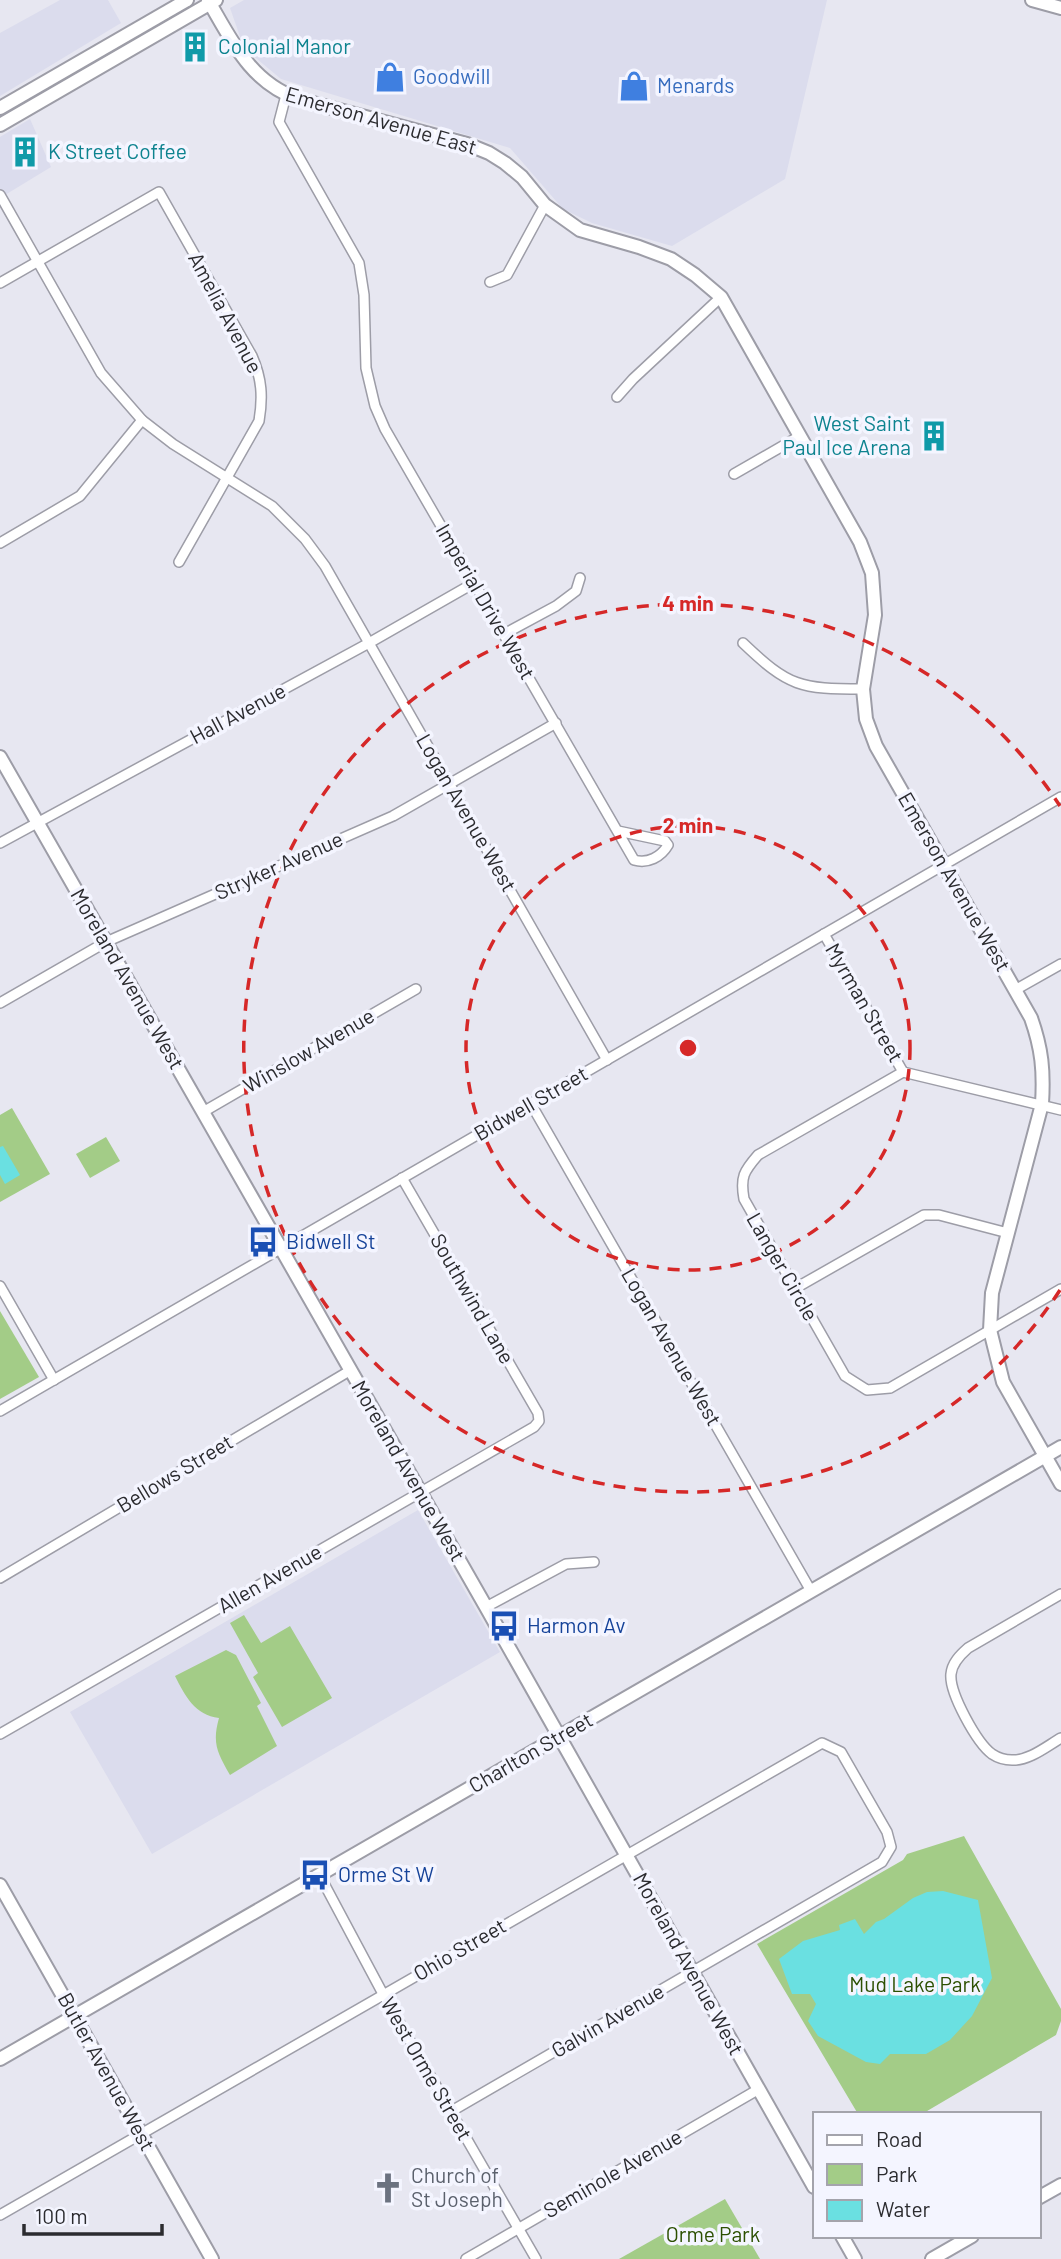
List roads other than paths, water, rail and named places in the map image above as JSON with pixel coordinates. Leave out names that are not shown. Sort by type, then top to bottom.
[{"type":"street","points":[[0,108],[187,0]]},
{"type":"street","points":[[1032,0],[1061,8]]},
{"type":"street","points":[[0,125],[212,1]]},
{"type":"street","name":"Emerson Avenue East","points":[[212,1],[248,67],[286,95],[489,153],[522,177],[545,205],[580,230],[671,259],[721,297]]},
{"type":"street","name":"Imperial Drive West","points":[[286,95],[279,122],[359,263],[364,295],[366,368],[375,406],[385,429],[634,859],[643,862],[664,851],[668,845],[665,841],[618,831]]},
{"type":"street","name":"Amelia Avenue","points":[[38,261],[159,192],[252,356],[261,376],[259,421],[179,562]]},
{"type":"street","name":"Logan Avenue West","points":[[0,195],[102,373],[142,421],[173,444],[272,506],[305,539],[325,566],[607,1060]]},
{"type":"street","points":[[490,282],[507,275],[545,205]]},
{"type":"street","points":[[0,283],[38,261]]},
{"type":"street","points":[[617,397],[721,297]]},
{"type":"street","name":"Emerson Avenue West","points":[[721,297],[860,542],[872,573],[875,615],[863,689],[866,719],[876,746],[1016,990],[1031,1018],[1040,1045],[1044,1074],[1042,1104],[992,1293],[990,1330],[1003,1382],[1061,1484]]},
{"type":"street","points":[[0,543],[80,496],[142,421]]},
{"type":"street","points":[[734,474],[800,436]]},
{"type":"street","points":[[504,634],[555,606],[576,591],[580,578]]},
{"type":"street","name":"Hall Avenue","points":[[0,843],[369,643],[474,583]]},
{"type":"street","points":[[743,643],[770,669],[794,683],[820,689],[863,689]]},
{"type":"street","name":"Stryker Avenue","points":[[0,1003],[106,942],[393,816],[555,723]]},
{"type":"street","name":"Moreland Avenue West","points":[[0,757],[421,1492],[813,2185]]},
{"type":"street","name":"Bidwell Street","points":[[0,1411],[1061,797]]},
{"type":"street","name":"Myrman Street","points":[[824,934],[903,1072]]},
{"type":"street","points":[[1016,990],[1061,964]]},
{"type":"street","name":"Winslow Avenue","points":[[203,1112],[416,989]]},
{"type":"street","points":[[903,1072],[1061,1110]]},
{"type":"street","name":"Langer Circle","points":[[903,1072],[758,1155],[745,1170],[741,1184],[744,1199],[845,1376],[867,1390],[890,1388],[1061,1289]]},
{"type":"street","name":"Logan Avenue West","points":[[531,1104],[811,1591]]},
{"type":"street","name":"Southwind Lane","points":[[402,1178],[538,1413],[539,1421]]},
{"type":"street","points":[[794,1289],[924,1215],[939,1215],[1008,1233]]},
{"type":"street","points":[[0,1286],[54,1380]]},
{"type":"street","name":"Bellows Street","points":[[0,1578],[351,1370]]},
{"type":"street","name":"Allen Avenue","points":[[0,1734],[534,1427],[539,1421]]},
{"type":"street","name":"Charlton Street","points":[[0,2059],[1061,1447]]},
{"type":"street","points":[[486,1607],[566,1564],[594,1562]]},
{"type":"street","points":[[1061,1594],[968,1648],[958,1657],[951,1673],[951,1688],[980,1742],[999,1759],[1025,1759],[1061,1738]]},
{"type":"street","name":"Ohio Street","points":[[0,2214],[822,1743],[841,1752],[887,1832]]},
{"type":"street","name":"Galvin Avenue","points":[[450,2112],[882,1862],[891,1847],[887,1832]]},
{"type":"street","name":"West Orme Street","points":[[320,1876],[383,1994],[536,2259]]},
{"type":"street","name":"Butler Avenue West","points":[[0,1885],[5,1905],[74,2016],[212,2259]]},
{"type":"street","name":"Seminole Avenue","points":[[466,2259],[759,2090]]},
{"type":"street","points":[[1040,2197],[1061,2185]]},
{"type":"street","points":[[843,2238],[855,2259]]},
{"type":"street","points":[[932,2259],[969,2238]]},
{"type":"water","points":[[3,1146],[20,1175],[5,1184],[0,1175],[0,1147]]},
{"type":"water","points":[[943,1891],[978,1900],[992,1978],[972,2016],[950,2040],[926,2054],[890,2054],[880,2064],[866,2062],[818,2036],[808,2021],[816,2004],[810,1994],[792,1994],[779,1959],[803,1941],[840,1930],[839,1925],[855,1919],[864,1934],[876,1922],[913,1898],[927,1892]]},
{"type":"place","name":"Colonial Manor","points":[[195,47]]},
{"type":"place","name":"Goodwill","points":[[390,77]]},
{"type":"place","name":"Menards","points":[[634,86]]},
{"type":"place","name":"K Street Coffee","points":[[25,152]]},
{"type":"place","name":"West Saint Paul Ice Arena","points":[[934,436]]},
{"type":"place","name":"Bidwell St","points":[[263,1242]]},
{"type":"place","name":"Harmon Av","points":[[504,1626]]},
{"type":"place","name":"Orme St W","points":[[315,1875]]},
{"type":"place","name":"Church of St Joseph","points":[[388,2188]]},
{"type":"park label","name":"Mud Lake Park","points":[[915,1985]]},
{"type":"park label","name":"Orme Park","points":[[713,2235]]}]
